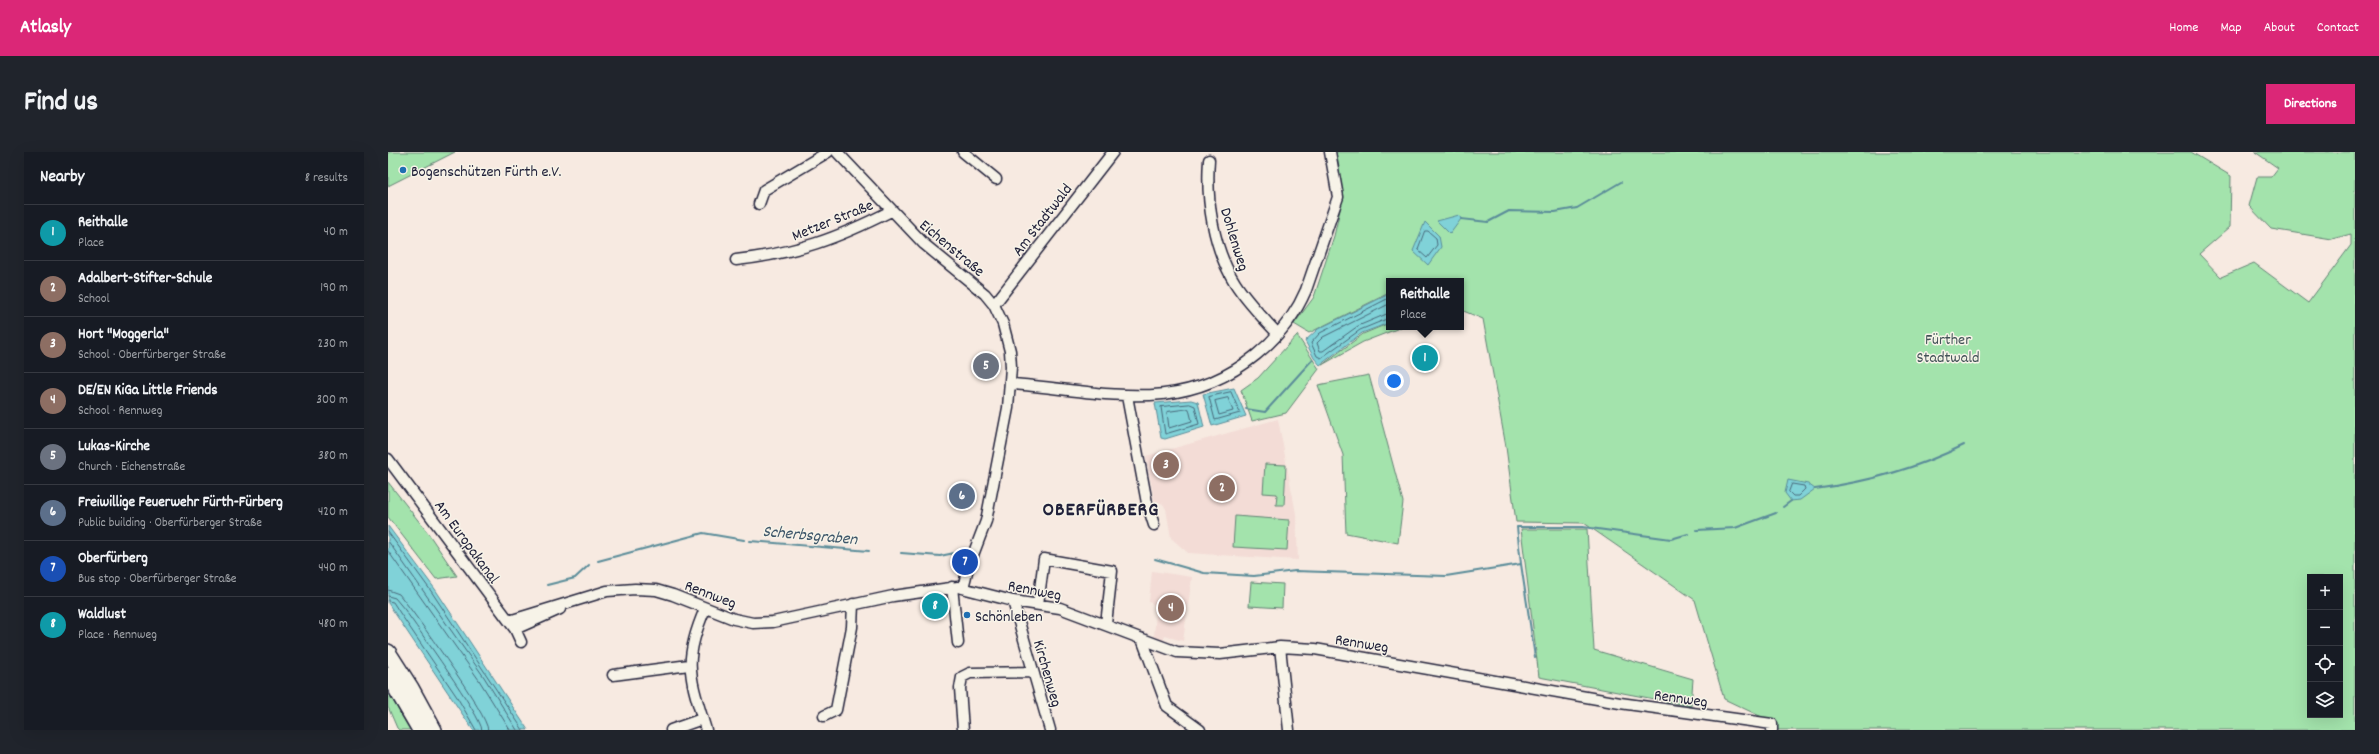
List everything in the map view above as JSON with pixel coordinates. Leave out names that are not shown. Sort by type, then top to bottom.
[{"type":"highway","points":[[388,652],[411,688],[441,730]]},
{"type":"highway","points":[[388,675],[420,730]]},
{"type":"highway","points":[[411,688],[434,730]]},
{"type":"street","points":[[759,204],[764,190],[828,152]]},
{"type":"street","name":"Eichenstraße","points":[[837,152],[891,211],[924,244],[976,284],[994,305],[1003,324],[1010,351],[1011,384],[986,522],[968,568],[963,588]]},
{"type":"street","points":[[963,152],[996,179]]},
{"type":"street","name":"Am Stadtwald","points":[[994,305],[1113,152]]},
{"type":"street","points":[[1011,384],[1127,396],[1169,394],[1202,387],[1250,360],[1278,334],[1300,304],[1338,197],[1330,152]]},
{"type":"street","name":"Dohlenweg","points":[[1209,160],[1209,196],[1216,234],[1224,261],[1234,282],[1248,302],[1278,334]]},
{"type":"street","name":"Metzer Straße","points":[[736,260],[790,252],[818,244],[891,211]]},
{"type":"street","points":[[1127,396],[1147,503],[1154,525]]},
{"type":"street","name":"Am Europakanal","points":[[388,459],[512,625],[521,642]]},
{"type":"street","points":[[1038,604],[1044,559],[1112,571],[1106,624]]},
{"type":"street","points":[[952,587],[958,643]]},
{"type":"street","name":"Rennweg","points":[[512,625],[582,598],[607,591],[656,590],[734,619],[753,623],[773,622],[893,596],[952,587],[963,588],[1013,601],[1060,608],[1106,624],[1177,652],[1220,654],[1280,647],[1322,650],[1620,703],[1772,727]]},
{"type":"street","name":"Kirchenweg","points":[[1013,601],[1050,730]]},
{"type":"street","points":[[824,716],[836,710],[852,627],[854,604]]},
{"type":"street","points":[[706,609],[692,642],[689,665],[706,730]]},
{"type":"street","points":[[1142,639],[1167,706],[1200,730]]},
{"type":"street","points":[[1280,647],[1289,730]]},
{"type":"street","points":[[613,674],[689,665]]},
{"type":"street","points":[[963,730],[960,688],[962,677],[970,673],[1033,672]]},
{"type":"street","points":[[670,730],[702,719]]},
{"type":"shaded area","points":[[1278,419],[1296,514],[1298,560],[1188,553],[1171,538],[1166,509],[1163,504],[1154,500],[1146,456]]},
{"type":"shaded area","points":[[1152,571],[1192,577],[1183,641],[1165,636],[1163,641],[1154,637],[1156,612],[1154,610],[1156,606],[1149,602]]},
{"type":"green space","name":"Bogenschützen Fürth e.V.","points":[[388,152],[455,152],[388,186]]},
{"type":"green space","name":"Fürther Stadtwald","points":[[1335,152],[2191,152],[2231,176],[2230,227],[2199,254],[2221,277],[2254,263],[2308,303],[2351,245],[2351,234],[2332,239],[2271,229],[2249,206],[2257,177],[2271,177],[2278,168],[2255,152],[2355,152],[2355,730],[1767,730],[1764,718],[1724,699],[1695,600],[1584,523],[1516,522],[1506,447],[1483,319],[1464,311],[1464,278],[1386,278],[1386,294],[1309,333],[1294,324],[1314,297],[1334,236],[1343,197]]},
{"type":"green space","points":[[1386,324],[1386,330],[1394,330],[1363,342],[1322,365],[1363,334]]},
{"type":"green space","points":[[1297,335],[1319,369],[1286,413],[1252,421],[1241,390],[1258,378]]},
{"type":"green space","points":[[1369,375],[1403,502],[1398,543],[1346,533],[1343,455],[1318,385]]},
{"type":"green space","points":[[1265,464],[1286,465],[1284,505],[1276,505],[1277,494],[1263,493]]},
{"type":"green space","points":[[388,482],[428,533],[457,576],[436,579],[388,517]]},
{"type":"green space","points":[[1235,516],[1289,520],[1287,550],[1233,547]]},
{"type":"green space","points":[[1521,529],[1587,529],[1594,650],[1693,679],[1691,706],[1539,677]]},
{"type":"green space","points":[[1251,582],[1283,584],[1282,608],[1249,606]]},
{"type":"green space","points":[[388,692],[410,730],[399,730],[397,728],[388,707]]},
{"type":"water","points":[[1459,215],[1461,219],[1450,234],[1437,221]]},
{"type":"water","points":[[1425,222],[1439,236],[1441,247],[1428,265],[1413,251]]},
{"type":"water","points":[[1386,295],[1386,324],[1362,333],[1320,365],[1314,358],[1305,341],[1318,329]]},
{"type":"water","points":[[1234,388],[1246,416],[1212,426],[1203,394]]},
{"type":"water","points":[[1191,400],[1198,402],[1204,427],[1165,439],[1161,438],[1155,403]]},
{"type":"water","points":[[1788,480],[1808,484],[1815,489],[1800,500],[1791,501],[1785,493]]},
{"type":"water","points":[[388,526],[435,589],[528,730],[473,730],[388,603]]},
{"type":"waterway","name":"Scherbsgraben","points":[[1461,219],[1488,222],[1509,211],[1555,212],[1577,208],[1621,182]]},
{"type":"waterway","points":[[1246,409],[1265,412],[1312,360]]},
{"type":"waterway","points":[[1815,489],[1854,483],[1910,468],[1964,445]]},
{"type":"waterway","points":[[1783,507],[1791,501]]},
{"type":"waterway","points":[[1697,530],[1735,528],[1776,513]]},
{"type":"waterway","points":[[1155,559],[1204,573],[1254,576],[1295,571],[1446,576],[1521,564],[1517,527],[1583,527],[1671,539],[1688,534]]},
{"type":"waterway","name":"Scherbsgraben","points":[[598,561],[703,533],[744,540]]},
{"type":"waterway","name":"Scherbsgraben","points":[[750,541],[869,551]]},
{"type":"waterway","points":[[901,553],[940,556],[964,551]]},
{"type":"waterway","points":[[1521,564],[1535,657]]},
{"type":"waterway","name":"Scherbsgraben","points":[[547,585],[575,578],[589,565]]},
{"type":"place","name":"Bogenschützen Fürth e.V.","points":[[403,170]]},
{"type":"place","name":"Reithalle","points":[[1425,358]]},
{"type":"place","name":"Lukas-Kirche","points":[[986,366]]},
{"type":"place","name":"Hort \"Moggerla\"","points":[[1166,465]]},
{"type":"place","name":"Adalbert-Stifter-Schule","points":[[1222,488]]},
{"type":"place","name":"Freiwillige Feuerwehr Fürth-Fürberg","points":[[962,496]]},
{"type":"place","name":"Oberfürberg","points":[[965,562]]},
{"type":"place","name":"Waldlust","points":[[935,606]]},
{"type":"place","name":"DE/EN KiGa Little Friends","points":[[1171,608]]},
{"type":"place","name":"Schönleben","points":[[967,615]]},
{"type":"district","name":"OBERFÜRBERG","points":[[1101,508]]}]
